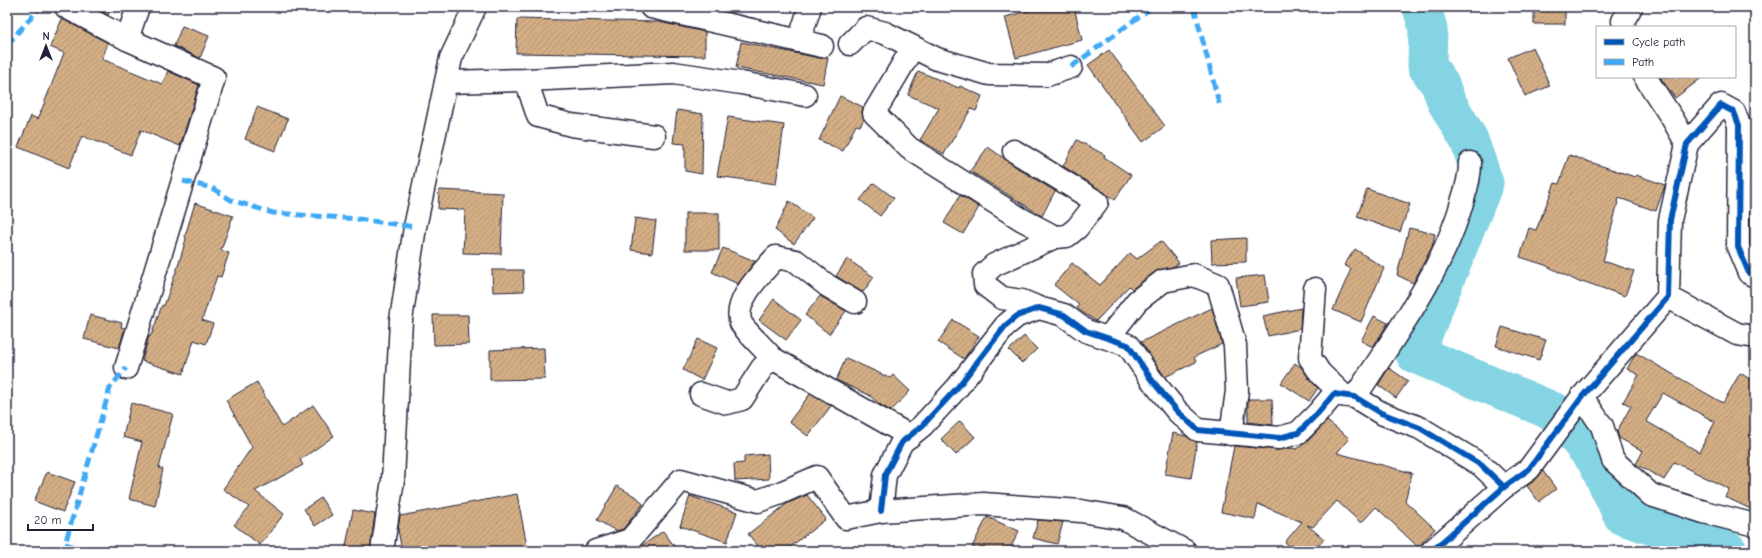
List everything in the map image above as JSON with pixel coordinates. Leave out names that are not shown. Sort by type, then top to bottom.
[{"type":"street","points":[[66,7],[127,40],[214,78],[126,368]]},
{"type":"street","points":[[127,40],[138,7]]},
{"type":"street","points":[[382,551],[393,480],[401,320],[415,227],[451,58],[475,7]]},
{"type":"street","points":[[651,7],[822,46]]},
{"type":"street","points":[[799,41],[810,7]]},
{"type":"street","points":[[1624,26],[1622,21],[1632,7]]},
{"type":"street","points":[[850,44],[866,28],[885,33],[936,59],[989,74],[1047,75],[1071,67]]},
{"type":"street","points":[[913,47],[874,113],[909,148],[1021,219],[1055,237]]},
{"type":"street","points":[[446,82],[673,73],[741,83],[804,95]]},
{"type":"street","points":[[1646,78],[1687,144]]},
{"type":"street","points":[[526,80],[538,116],[571,125],[654,136]]},
{"type":"street","points":[[1432,551],[1504,487],[1529,469],[1582,397],[1668,297],[1670,220],[1687,144],[1721,105],[1734,112],[1739,125],[1738,247],[1749,273],[1755,276]]},
{"type":"street","points":[[1014,151],[1097,202],[1077,228],[1067,236],[1055,237],[994,265],[984,274],[985,285],[1002,298],[1022,301],[1064,315],[1086,331],[1128,345],[1155,384],[1177,411],[1198,430],[1279,438],[1298,433],[1334,394],[1349,396]]},
{"type":"street","points":[[1349,396],[1419,298],[1438,262],[1458,218],[1470,174],[1470,163]]},
{"type":"street","points":[[855,302],[828,286],[796,261],[776,257],[749,290],[739,308],[741,323],[772,358],[910,436]]},
{"type":"street","points":[[1108,338],[1137,301],[1163,280],[1194,275],[1218,284],[1235,345],[1237,391],[1231,434]]},
{"type":"street","points":[[1315,289],[1310,358],[1320,373],[1349,396],[1382,413],[1420,428],[1450,445],[1481,465],[1504,487]]},
{"type":"street","points":[[1668,297],[1737,334],[1755,337]]},
{"type":"street","points":[[881,511],[885,475],[902,442],[922,426],[956,388],[1006,326],[1017,316],[1040,308]]},
{"type":"street","points":[[701,394],[727,403],[742,399],[762,368],[772,358]]},
{"type":"street","points":[[1582,397],[1602,426],[1613,460],[1651,495],[1704,512],[1755,525]]},
{"type":"street","points":[[596,551],[630,540],[681,480],[758,501],[818,477],[846,518],[881,511],[983,504],[1081,511],[1123,518],[1185,551]]},
{"type":"building","points":[[93,7],[111,7],[108,15]]},
{"type":"building","points":[[1043,7],[1074,7],[1082,40],[1016,58],[1005,17]]},
{"type":"building","points":[[1534,7],[1565,7],[1565,24],[1534,24]]},
{"type":"building","points":[[62,19],[108,43],[102,59],[162,84],[168,71],[199,85],[180,146],[141,130],[131,155],[82,136],[69,168],[18,147],[31,116],[38,119],[64,53],[50,47]]},
{"type":"building","points":[[517,19],[659,22],[705,32],[705,56],[516,53]]},
{"type":"building","points":[[182,26],[209,36],[200,58],[174,46]]},
{"type":"building","points":[[741,42],[819,58],[828,58],[823,84],[736,68]]},
{"type":"building","points":[[1533,47],[1550,86],[1525,96],[1508,58]]},
{"type":"building","points":[[1109,50],[1165,126],[1143,142],[1088,65]]},
{"type":"building","points":[[918,71],[959,88],[960,86],[982,96],[976,111],[971,109],[944,154],[920,140],[939,108],[908,95]]},
{"type":"building","points":[[1661,78],[1702,78],[1675,98]]},
{"type":"building","points":[[840,96],[863,107],[862,112],[864,119],[860,126],[856,125],[843,151],[819,140]]},
{"type":"building","points":[[257,107],[288,119],[275,151],[245,139]]},
{"type":"building","points":[[677,110],[703,114],[702,174],[685,171],[685,144],[673,143]]},
{"type":"building","points":[[728,117],[784,125],[776,184],[717,176]]},
{"type":"building","points":[[1077,140],[1105,155],[1104,157],[1131,175],[1115,200],[1063,166]]},
{"type":"building","points":[[988,147],[1019,169],[1055,191],[1042,216],[970,171]]},
{"type":"building","points":[[1569,155],[1635,177],[1636,175],[1665,185],[1656,211],[1619,198],[1603,261],[1634,271],[1625,296],[1582,281],[1581,283],[1545,265],[1520,257],[1529,228],[1536,230],[1555,183],[1559,184]]},
{"type":"building","points":[[874,183],[894,198],[880,216],[860,200]]},
{"type":"building","points":[[1367,189],[1410,204],[1400,232],[1357,217]]},
{"type":"building","points":[[439,190],[503,193],[501,254],[463,253],[465,210],[438,209]]},
{"type":"building","points":[[960,195],[979,207],[963,234],[944,223]]},
{"type":"building","points":[[789,201],[813,218],[794,244],[775,230]]},
{"type":"building","points":[[195,203],[233,216],[221,250],[229,253],[221,277],[217,276],[202,320],[213,324],[206,344],[194,340],[183,374],[142,361],[149,336],[151,336],[162,305],[164,306],[179,263]]},
{"type":"building","points":[[685,213],[719,213],[719,250],[685,250]]},
{"type":"building","points":[[635,218],[656,221],[652,253],[631,250]]},
{"type":"building","points":[[1409,228],[1435,234],[1432,247],[1413,283],[1397,275]]},
{"type":"building","points":[[1246,238],[1246,262],[1212,263],[1211,240]]},
{"type":"building","points":[[1161,241],[1179,263],[1175,266],[1156,271],[1132,289],[1129,286],[1096,321],[1077,308],[1079,305],[1054,285],[1072,263],[1100,285],[1130,253],[1137,259]]},
{"type":"building","points":[[723,248],[755,261],[738,284],[712,272]]},
{"type":"building","points":[[1355,249],[1384,268],[1361,322],[1333,310],[1351,269],[1344,265]]},
{"type":"building","points":[[847,259],[874,277],[862,292],[836,276]]},
{"type":"building","points":[[492,270],[523,270],[524,291],[493,292]]},
{"type":"building","points":[[1265,275],[1269,302],[1240,306],[1236,278]]},
{"type":"building","points":[[820,296],[846,311],[829,334],[805,315]]},
{"type":"building","points":[[774,299],[801,320],[786,340],[759,320]]},
{"type":"building","points":[[1212,308],[1222,344],[1194,357],[1196,362],[1165,377],[1141,342]]},
{"type":"building","points":[[1301,308],[1300,329],[1268,336],[1263,316]]},
{"type":"building","points":[[90,315],[122,323],[121,327],[125,328],[119,348],[84,339]]},
{"type":"building","points":[[433,315],[468,315],[469,344],[434,345]]},
{"type":"building","points":[[1374,316],[1388,323],[1373,347],[1361,341]]},
{"type":"building","points":[[953,320],[979,336],[964,359],[938,342]]},
{"type":"building","points":[[1502,327],[1546,340],[1539,360],[1496,346]]},
{"type":"building","points":[[1024,336],[1037,349],[1022,363],[1009,350]]},
{"type":"building","points":[[698,339],[717,348],[702,380],[683,370]]},
{"type":"building","points":[[544,348],[545,379],[490,380],[490,350]]},
{"type":"building","points":[[1636,353],[1723,403],[1740,373],[1755,382],[1755,511],[1725,497],[1729,489],[1674,462],[1664,480],[1636,464],[1643,451],[1619,438],[1617,431],[1631,406],[1623,402],[1639,375],[1627,369]],"holes":[[[1663,393],[1715,422],[1699,452],[1646,421]]]},
{"type":"building","points":[[846,358],[890,378],[893,375],[910,391],[891,411],[879,404],[869,395],[836,380]]},
{"type":"building","points":[[1295,363],[1302,368],[1310,380],[1318,388],[1309,401],[1281,383]]},
{"type":"building","points":[[1389,368],[1408,381],[1396,398],[1378,385]]},
{"type":"building","points":[[257,382],[282,427],[313,405],[334,436],[300,460],[303,465],[255,491],[284,514],[260,545],[234,525],[249,507],[223,489],[252,447],[226,400]]},
{"type":"building","points":[[810,394],[831,406],[808,436],[789,422]]},
{"type":"building","points":[[1248,399],[1272,399],[1273,425],[1248,422]]},
{"type":"building","points":[[131,403],[173,414],[159,468],[163,469],[155,506],[129,499],[142,442],[123,437]]},
{"type":"building","points":[[960,421],[975,437],[956,455],[941,439]]},
{"type":"building","points":[[1327,421],[1349,438],[1337,453],[1412,473],[1405,501],[1435,529],[1418,547],[1376,507],[1361,523],[1337,501],[1313,527],[1307,525],[1324,539],[1314,551],[1295,551],[1285,542],[1302,522],[1258,504],[1255,519],[1221,512],[1234,446],[1278,450],[1290,448],[1297,449],[1307,442]]},
{"type":"building","points":[[1173,433],[1186,436],[1197,442],[1191,478],[1165,474]]},
{"type":"building","points":[[768,454],[769,479],[735,481],[734,464],[744,463],[744,456]]},
{"type":"building","points":[[1543,471],[1556,489],[1539,502],[1527,486]]},
{"type":"building","points":[[47,472],[75,482],[63,512],[34,501]]},
{"type":"building","points":[[617,486],[638,498],[643,504],[623,529],[616,531],[597,520]]},
{"type":"building","points":[[517,494],[528,551],[402,551],[398,530],[400,516]]},
{"type":"building","points":[[807,495],[826,519],[785,551],[762,551],[748,534],[788,503]]},
{"type":"building","points":[[690,496],[737,512],[727,542],[680,526]]},
{"type":"building","points":[[321,498],[332,515],[315,526],[304,509]]},
{"type":"building","points":[[353,510],[375,514],[370,551],[345,551]]},
{"type":"building","points":[[987,517],[1019,531],[1009,551],[981,551],[972,547]]},
{"type":"building","points":[[1038,520],[1063,522],[1057,544],[1033,538]]},
{"type":"building","points":[[663,531],[678,551],[635,551],[639,548]]},
{"type":"waterway","points":[[1422,7],[1428,29],[1427,66],[1440,84],[1446,101],[1469,140],[1484,183],[1415,354],[1557,413],[1596,460],[1623,516],[1728,551]]},
{"type":"marked path","points":[[7,45],[40,7]]},
{"type":"marked path","points":[[1071,67],[1152,7]]},
{"type":"marked path","points":[[1194,7],[1220,107]]},
{"type":"marked path","points":[[183,181],[212,188],[231,200],[273,213],[358,219],[415,227]]},
{"type":"marked path","points":[[89,551],[65,544],[110,388],[126,368]]},
{"type":"cycle path","points":[[1432,551],[1504,487],[1529,469],[1582,397],[1668,297],[1670,220],[1687,144],[1721,105],[1734,112],[1739,125],[1738,247],[1749,273],[1755,276]]},
{"type":"cycle path","points":[[881,511],[885,475],[902,442],[922,426],[957,388],[1006,325],[1017,316],[1039,308],[1064,315],[1086,331],[1128,345],[1151,379],[1177,411],[1198,430],[1279,438],[1298,433],[1334,394],[1355,397],[1381,413],[1420,428],[1481,465],[1504,487]]}]
